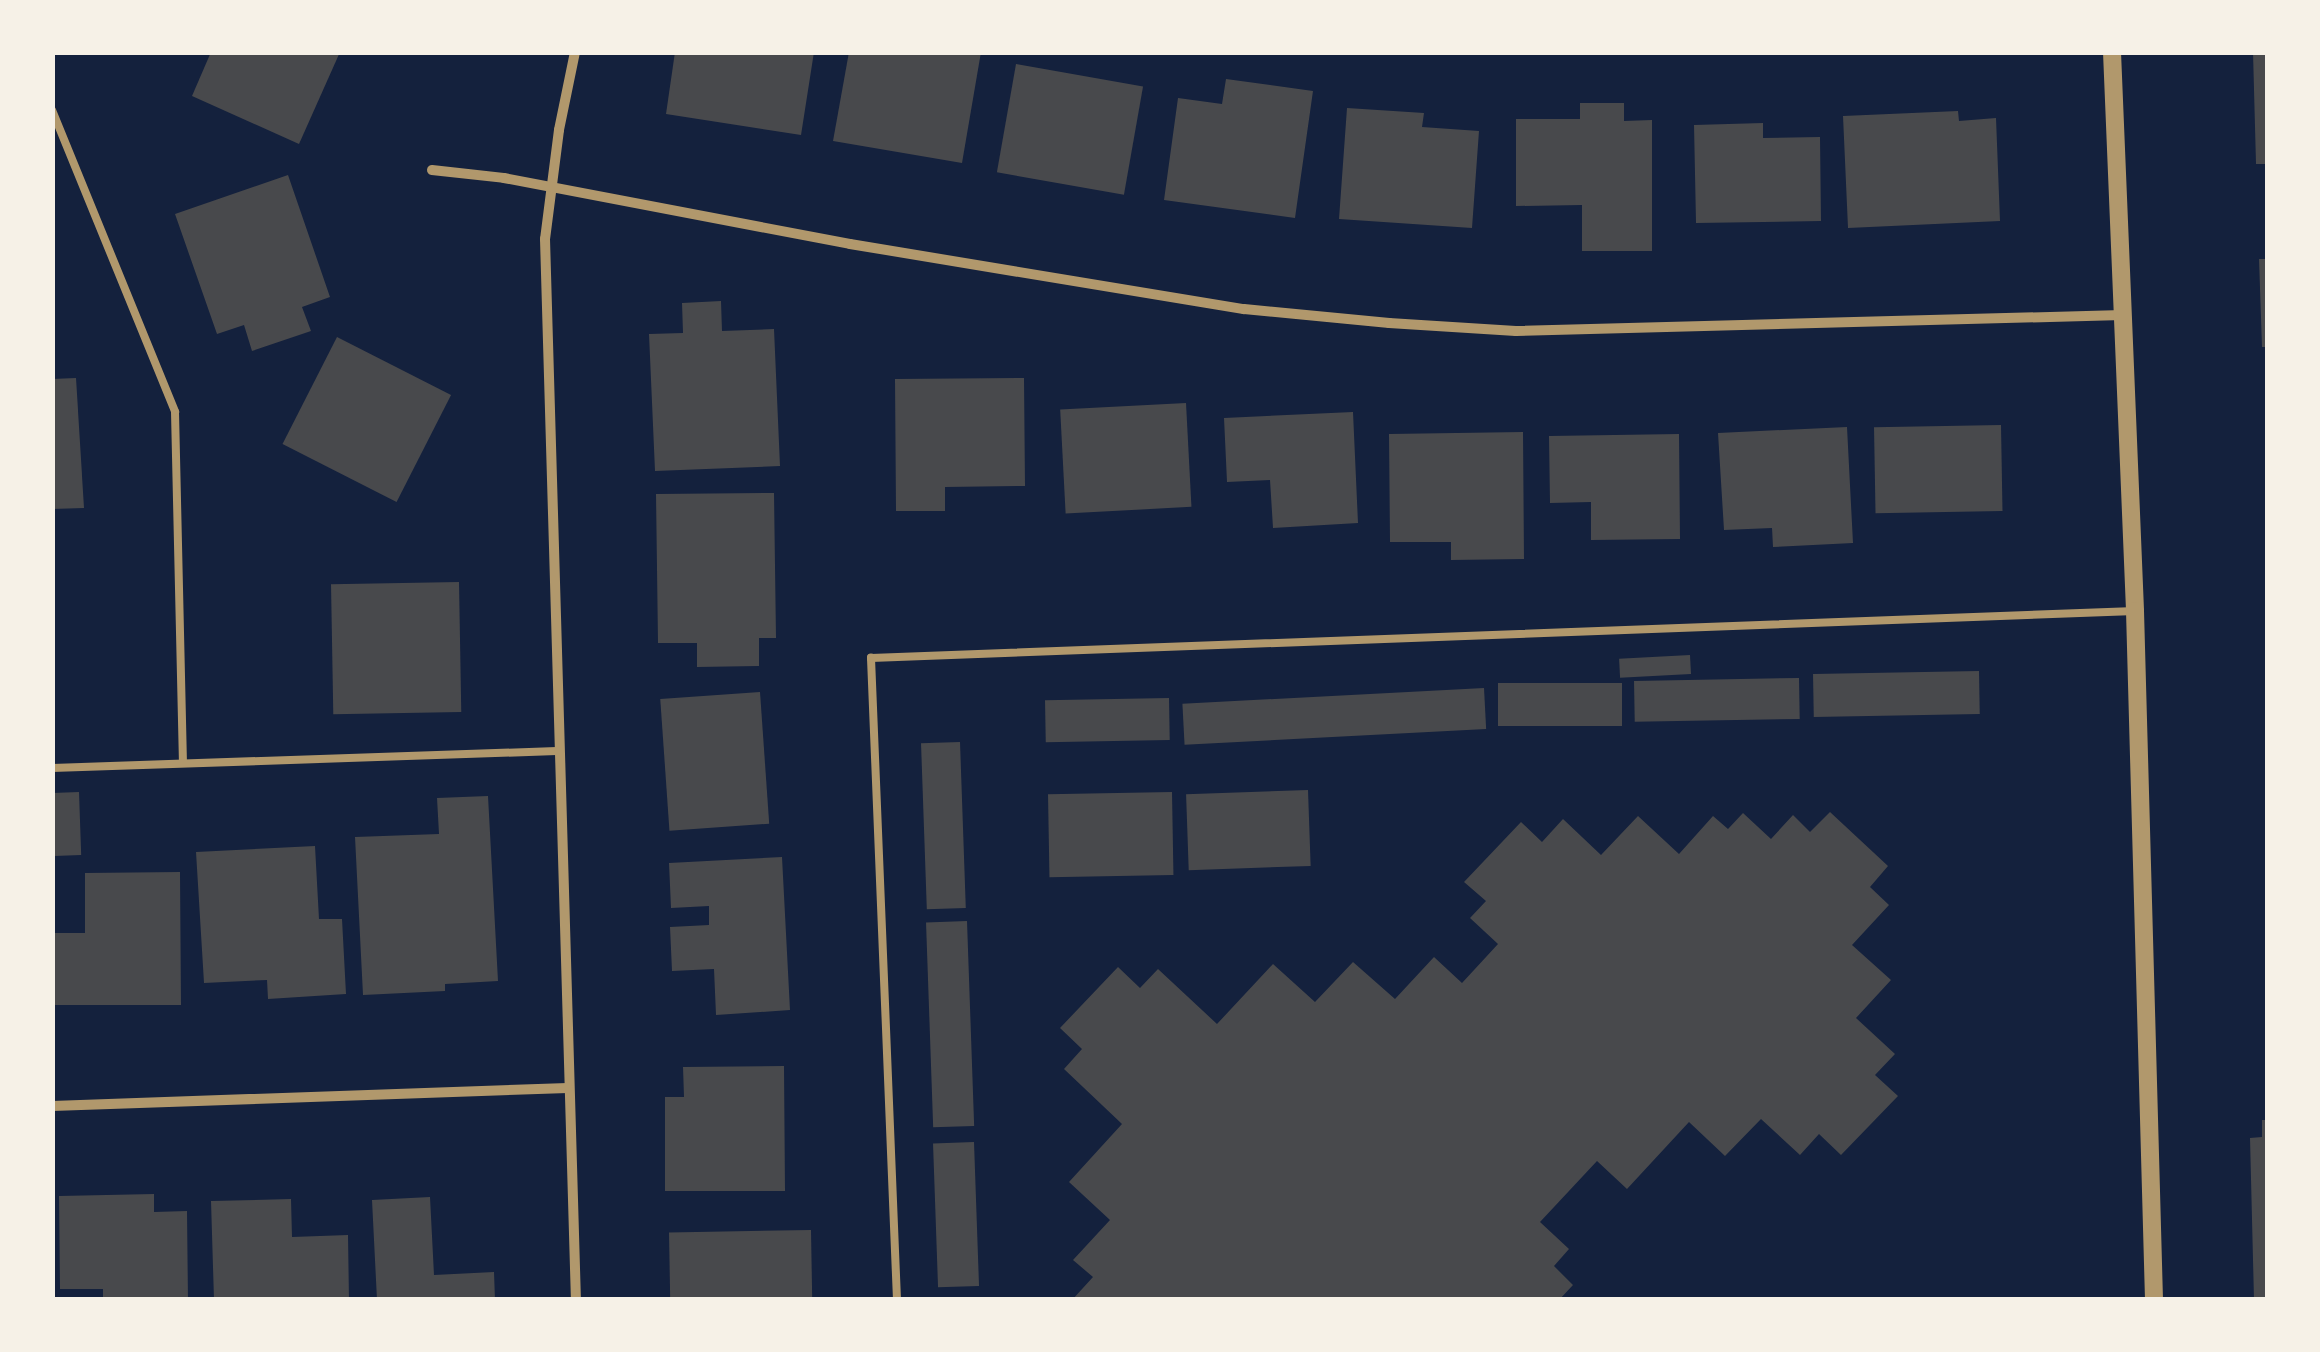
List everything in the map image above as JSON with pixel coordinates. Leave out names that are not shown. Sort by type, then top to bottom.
[{"type":"street","points":[[576,52],[545,239],[556,751],[576,1300]]},
{"type":"street","points":[[2112,52],[2135,611],[2154,1300]]},
{"type":"street","points":[[432,170],[552,187],[850,244],[1244,309],[1389,323],[1516,331],[2122,315]]},
{"type":"street","points":[[52,1106],[568,1088]]},
{"type":"lane","points":[[52,110],[175,412],[183,763]]},
{"type":"lane","points":[[897,1300],[871,658],[2135,611]]},
{"type":"lane","points":[[52,768],[556,751]]},
{"type":"building","points":[[211,52],[340,52],[299,144],[192,96]]},
{"type":"building","points":[[675,52],[814,52],[801,135],[666,114]]},
{"type":"building","points":[[849,52],[981,52],[962,163],[833,141]]},
{"type":"building","points":[[2253,52],[2268,52],[2268,164],[2256,164]]},
{"type":"building","points":[[1016,64],[1143,86],[1124,195],[997,172]]},
{"type":"building","points":[[1226,79],[1313,91],[1295,218],[1164,200],[1178,98],[1222,104]]},
{"type":"building","points":[[1580,103],[1624,103],[1624,121],[1652,120],[1652,251],[1582,251],[1582,205],[1516,206],[1516,119],[1580,119]]},
{"type":"building","points":[[1347,108],[1424,113],[1422,127],[1479,131],[1472,228],[1339,219]]},
{"type":"building","points":[[1958,111],[1959,121],[1996,118],[2000,221],[1848,228],[1843,116]]},
{"type":"building","points":[[1763,123],[1763,138],[1820,137],[1821,221],[1696,223],[1694,125]]},
{"type":"building","points":[[288,175],[330,297],[302,307],[311,331],[252,351],[244,325],[217,334],[175,214]]},
{"type":"building","points":[[2259,259],[2268,259],[2268,347],[2262,347]]},
{"type":"building","points":[[721,301],[722,331],[774,329],[780,466],[655,471],[649,334],[683,333],[682,303]]},
{"type":"building","points":[[337,337],[451,395],[397,502],[283,444]]},
{"type":"building","points":[[76,378],[84,508],[52,509],[52,379]]},
{"type":"building","points":[[1024,378],[1025,486],[945,487],[945,511],[896,511],[895,379]]},
{"type":"building","points":[[1186,403],[1191,507],[1066,513],[1060,410]]},
{"type":"building","points":[[1353,412],[1358,523],[1273,528],[1270,480],[1227,482],[1224,418]]},
{"type":"building","points":[[2001,425],[2003,511],[1876,513],[1874,427]]},
{"type":"building","points":[[1847,427],[1853,543],[1773,547],[1772,528],[1724,530],[1718,433]]},
{"type":"building","points":[[1523,432],[1524,559],[1451,560],[1451,542],[1390,542],[1389,434]]},
{"type":"building","points":[[1679,434],[1680,539],[1591,540],[1591,502],[1550,503],[1549,436]]},
{"type":"building","points":[[774,493],[776,638],[759,638],[759,666],[697,667],[697,643],[658,643],[656,494]]},
{"type":"building","points":[[459,582],[461,712],[333,714],[331,584]]},
{"type":"building","points":[[1690,655],[1691,674],[1620,678],[1619,659]]},
{"type":"building","points":[[1979,671],[1980,714],[1814,717],[1813,674]]},
{"type":"building","points":[[1799,678],[1800,719],[1635,722],[1634,681]]},
{"type":"building","points":[[1498,683],[1622,683],[1622,726],[1498,726]]},
{"type":"building","points":[[1484,688],[1486,729],[1185,745],[1182,704]]},
{"type":"building","points":[[760,692],[769,824],[669,831],[660,699]]},
{"type":"building","points":[[1169,698],[1170,740],[1046,742],[1045,700]]},
{"type":"building","points":[[960,742],[966,908],[927,909],[921,743]]},
{"type":"building","points":[[1308,790],[1311,866],[1189,870],[1186,794]]},
{"type":"building","points":[[79,792],[81,855],[54,856],[52,793]]},
{"type":"building","points":[[1172,792],[1173,875],[1049,877],[1048,794]]},
{"type":"building","points":[[488,796],[498,981],[445,984],[445,991],[363,995],[355,837],[439,834],[437,798]]},
{"type":"building","points":[[1830,812],[1888,866],[1870,887],[1889,905],[1852,945],[1891,980],[1856,1018],[1895,1054],[1875,1075],[1898,1096],[1841,1155],[1819,1134],[1800,1155],[1761,1119],[1725,1156],[1689,1122],[1627,1189],[1597,1161],[1540,1222],[1569,1249],[1554,1266],[1573,1285],[1559,1300],[1072,1300],[1093,1277],[1073,1260],[1110,1220],[1069,1182],[1122,1124],[1064,1069],[1082,1049],[1060,1028],[1118,967],[1140,988],[1158,969],[1217,1024],[1273,964],[1315,1002],[1353,962],[1395,999],[1434,957],[1462,983],[1498,944],[1470,918],[1486,901],[1464,882],[1521,822],[1542,842],[1563,819],[1601,855],[1638,816],[1679,854],[1713,816],[1728,829],[1743,813],[1771,839],[1793,815],[1810,832]]},
{"type":"building","points":[[315,846],[319,919],[342,919],[346,994],[268,999],[267,980],[204,983],[196,852]]},
{"type":"building","points":[[782,857],[790,1010],[716,1015],[714,969],[672,971],[670,927],[709,925],[709,906],[671,908],[669,863]]},
{"type":"building","points":[[180,872],[181,1005],[52,1005],[52,933],[85,933],[85,873]]},
{"type":"building","points":[[967,921],[974,1126],[933,1127],[926,922]]},
{"type":"building","points":[[784,1066],[785,1191],[665,1191],[665,1097],[684,1097],[683,1067]]},
{"type":"building","points":[[2262,1120],[2268,1120],[2268,1300],[2254,1300],[2250,1138],[2262,1137]]},
{"type":"building","points":[[974,1142],[979,1286],[938,1287],[933,1143]]},
{"type":"building","points":[[154,1194],[154,1212],[187,1211],[188,1300],[103,1300],[103,1289],[60,1289],[59,1196]]},
{"type":"building","points":[[430,1197],[434,1275],[494,1272],[495,1300],[377,1300],[372,1200]]},
{"type":"building","points":[[291,1199],[292,1237],[348,1235],[349,1300],[214,1300],[211,1201]]},
{"type":"building","points":[[811,1230],[812,1300],[670,1300],[669,1232]]}]
